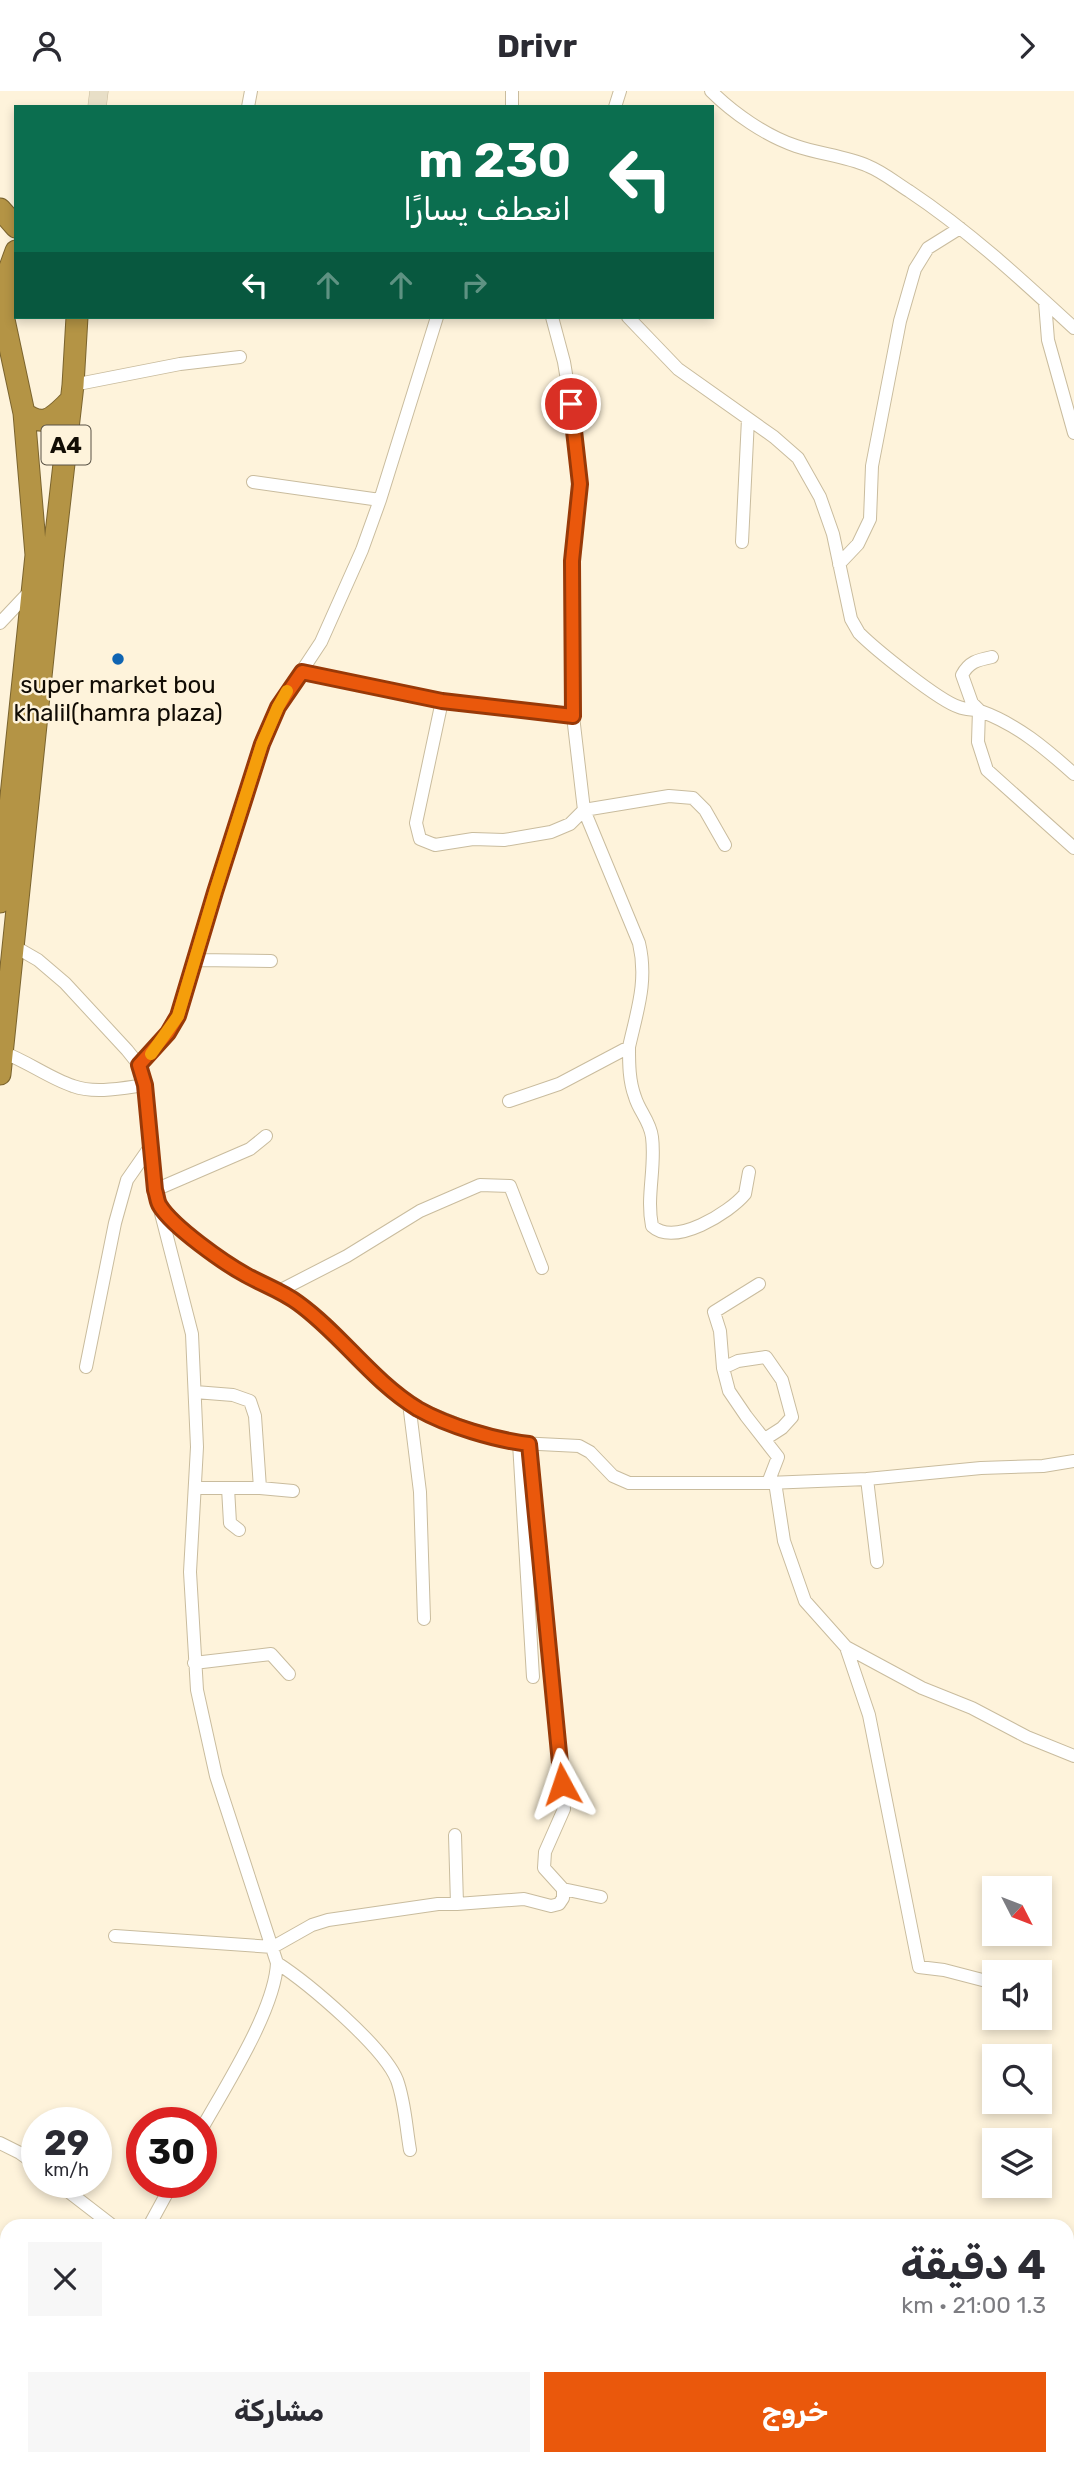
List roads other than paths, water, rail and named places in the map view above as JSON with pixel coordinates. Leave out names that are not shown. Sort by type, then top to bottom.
[{"type":"highway","points":[[0,209],[14,225]]},
{"type":"highway","points":[[7,292],[14,260]]},
{"type":"highway","name":"A4","points":[[0,902],[36,555],[24,413],[7,292]]},
{"type":"highway","name":"A4","points":[[0,1074],[61,501],[75,321]]},
{"type":"highway","points":[[24,413],[32,419],[45,421],[54,416],[71,393]]},
{"type":"street","points":[[711,91],[773,136],[796,146],[869,166],[925,202],[960,228],[1074,328]]},
{"type":"street","points":[[839,565],[858,544],[870,519],[872,466],[900,321],[915,269],[928,248],[960,228]]},
{"type":"street","points":[[1045,302],[1048,340],[1074,433]]},
{"type":"street","points":[[139,1065],[168,1033],[178,1016],[262,744],[278,707],[321,642],[333,617],[380,500],[436,319]]},
{"type":"street","points":[[553,319],[571,404],[580,484],[572,561],[573,716],[584,810],[631,921],[643,963],[643,983],[629,1047],[630,1075],[635,1099],[650,1125],[653,1141],[649,1201],[652,1226],[656,1230],[689,1230],[717,1216],[743,1196],[749,1172]]},
{"type":"street","points":[[630,319],[678,369],[774,437],[797,458],[820,497],[833,534],[851,619],[859,633],[942,697],[958,707],[979,711],[1005,722],[1036,741],[1074,775]]},
{"type":"street","points":[[71,393],[180,363],[240,357]]},
{"type":"street","points":[[742,542],[748,419]]},
{"type":"street","points":[[253,482],[380,500]]},
{"type":"street","points":[[0,623],[33,587]]},
{"type":"street","points":[[992,657],[967,665],[962,675],[972,703],[979,711],[978,742],[987,770],[1074,848]]},
{"type":"street","points":[[302,672],[442,701],[573,716]]},
{"type":"street","points":[[442,701],[416,823],[420,839],[435,845],[480,838],[504,840],[540,834],[570,824],[584,810],[669,796],[693,798],[705,810],[725,845]]},
{"type":"street","points":[[12,945],[38,960],[65,983],[139,1065],[145,1085],[155,1190],[192,1334],[196,1488],[190,1572],[197,1691],[216,1776],[277,1963],[272,1992],[262,2017],[213,2107]]},
{"type":"street","points":[[196,960],[271,961]]},
{"type":"street","points":[[509,1101],[558,1084],[629,1047]]},
{"type":"street","points":[[2,1052],[74,1087],[109,1090],[145,1085]]},
{"type":"street","points":[[155,1190],[250,1149],[266,1136]]},
{"type":"street","points":[[86,1367],[115,1223],[127,1180],[150,1147]]},
{"type":"street","points":[[279,1291],[347,1256],[420,1211],[480,1185],[510,1186],[542,1268]]},
{"type":"street","points":[[159,1205],[218,1258],[279,1291],[310,1313],[409,1403],[441,1420],[524,1443],[579,1446],[590,1452],[613,1476],[629,1483],[867,1479],[969,1469],[1043,1466],[1074,1461]]},
{"type":"street","points":[[759,1284],[714,1312],[720,1331],[723,1369],[729,1391],[778,1457],[772,1482],[784,1541],[805,1601],[846,1647],[922,1688],[972,1708],[1027,1737],[1074,1756]]},
{"type":"street","points":[[723,1369],[738,1361],[766,1357],[782,1380],[792,1417],[782,1429],[765,1439]]},
{"type":"street","points":[[195,1392],[233,1395],[250,1401],[255,1416],[260,1488]]},
{"type":"street","points":[[409,1403],[420,1492],[424,1619]]},
{"type":"street","points":[[524,1443],[533,1677]]},
{"type":"street","points":[[524,1443],[564,1809],[545,1851],[544,1868],[563,1889],[601,1897]]},
{"type":"street","points":[[867,1479],[877,1562]]},
{"type":"street","points":[[196,1488],[293,1491]]},
{"type":"street","points":[[228,1488],[230,1523],[239,1530]]},
{"type":"street","points":[[846,1647],[869,1715],[919,1966],[982,1980]]},
{"type":"street","points":[[194,1663],[271,1654],[289,1674]]},
{"type":"street","points":[[455,1835],[457,1904]]},
{"type":"street","points":[[115,1936],[273,1947],[312,1925],[328,1920],[438,1904],[524,1899],[551,1906],[559,1904],[563,1898],[563,1889]]},
{"type":"street","points":[[277,1963],[295,1975],[383,2057],[397,2082],[411,2150]]},
{"type":"street","points":[[0,2143],[21,2154]]},
{"type":"street","points":[[77,2198],[104,2219]]},
{"type":"street","points":[[153,2219],[164,2198]]},
{"type":"place","name":"super market bou khalil(hamra plaza)","points":[[118,659]]}]
